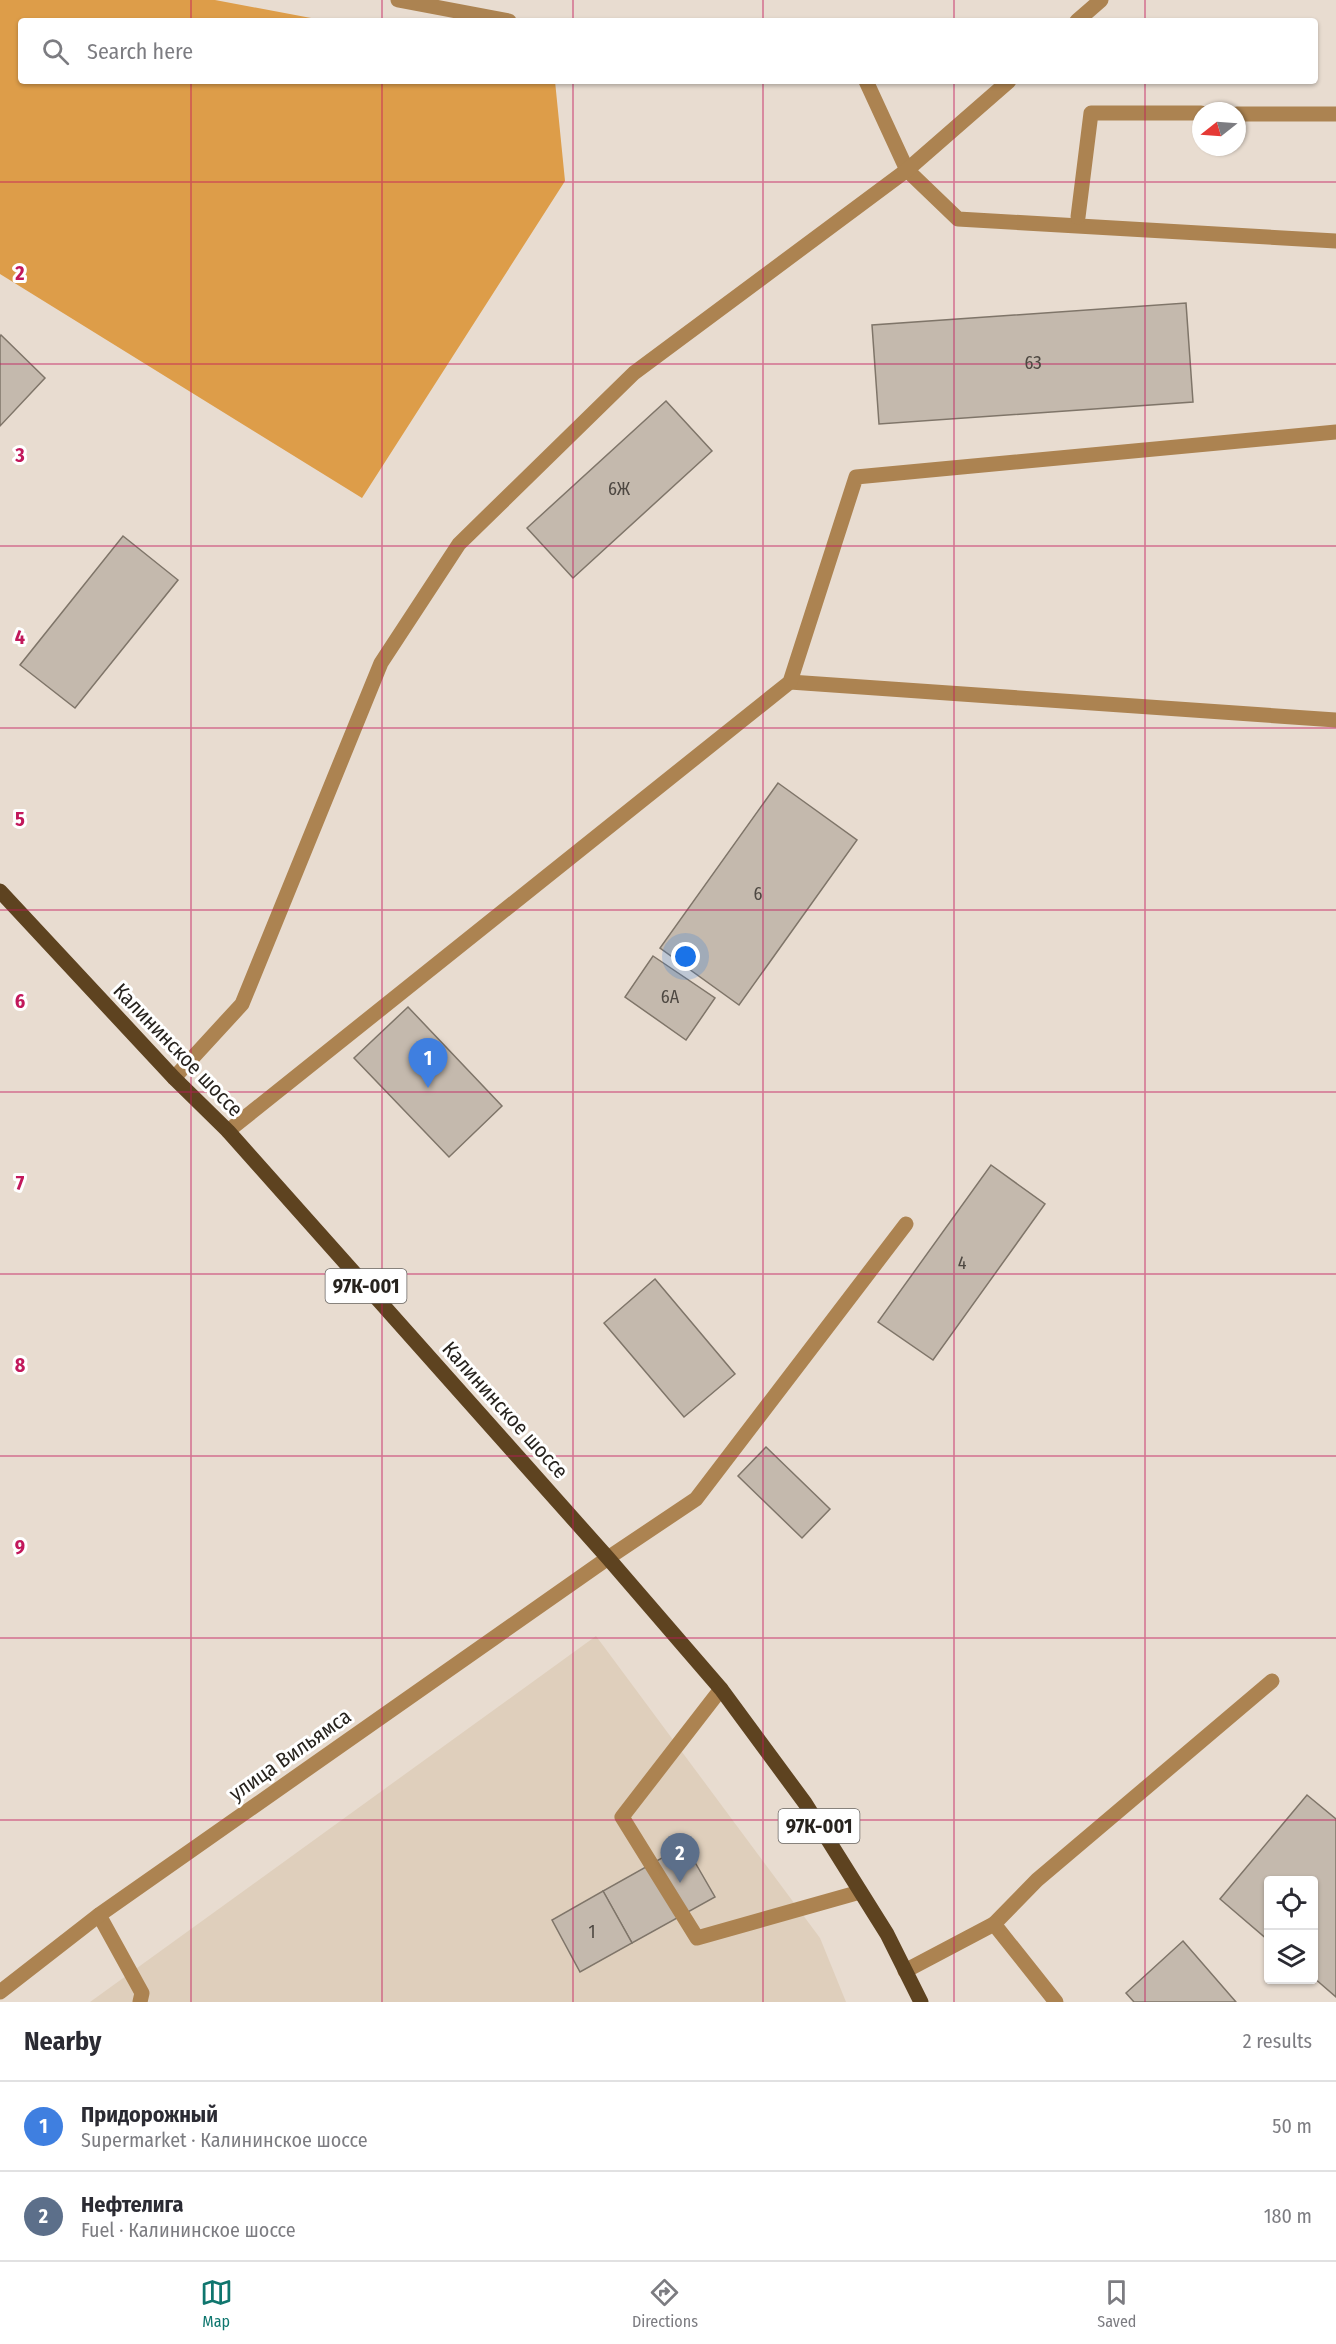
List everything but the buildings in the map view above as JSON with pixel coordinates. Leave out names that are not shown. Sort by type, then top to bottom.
[{"type":"main road","name":"Калининское шоссе","points":[[0,891],[174,1078],[228,1131],[608,1558],[721,1689],[805,1803],[887,1934],[921,2002]]},
{"type":"street","points":[[398,0],[493,18]]},
{"type":"street","points":[[1080,18],[1101,0]]},
{"type":"street","points":[[867,84],[907,170],[958,219],[1336,241]]},
{"type":"street","points":[[174,1078],[242,1004],[381,663],[459,544],[634,373],[907,170],[1005,84]]},
{"type":"street","points":[[1078,218],[1091,113],[1192,113]]},
{"type":"street","points":[[1246,114],[1336,114]]},
{"type":"street","points":[[228,1131],[790,682],[856,477],[1336,432]]},
{"type":"street","points":[[790,682],[1336,720]]},
{"type":"street","name":"улица Вильямса","points":[[0,1992],[99,1915],[608,1558],[696,1499],[906,1224]]},
{"type":"street","points":[[905,1971],[994,1924],[1037,1880],[1272,1681]]},
{"type":"street","points":[[721,1689],[622,1817],[697,1938],[860,1892]]},
{"type":"street","points":[[99,1915],[142,1993],[140,2002]]},
{"type":"street","points":[[994,1924],[1056,2002]]},
{"type":"shaded area","points":[[0,0],[215,0],[311,18],[18,18],[18,84],[555,84],[565,181],[362,498],[0,274]]},
{"type":"shaded area","points":[[596,1636],[820,1938],[846,2002],[90,2002]]},
{"type":"place","name":"Придорожный","points":[[428,1088]]},
{"type":"place","name":"Нефтелига","points":[[680,1883]]}]
